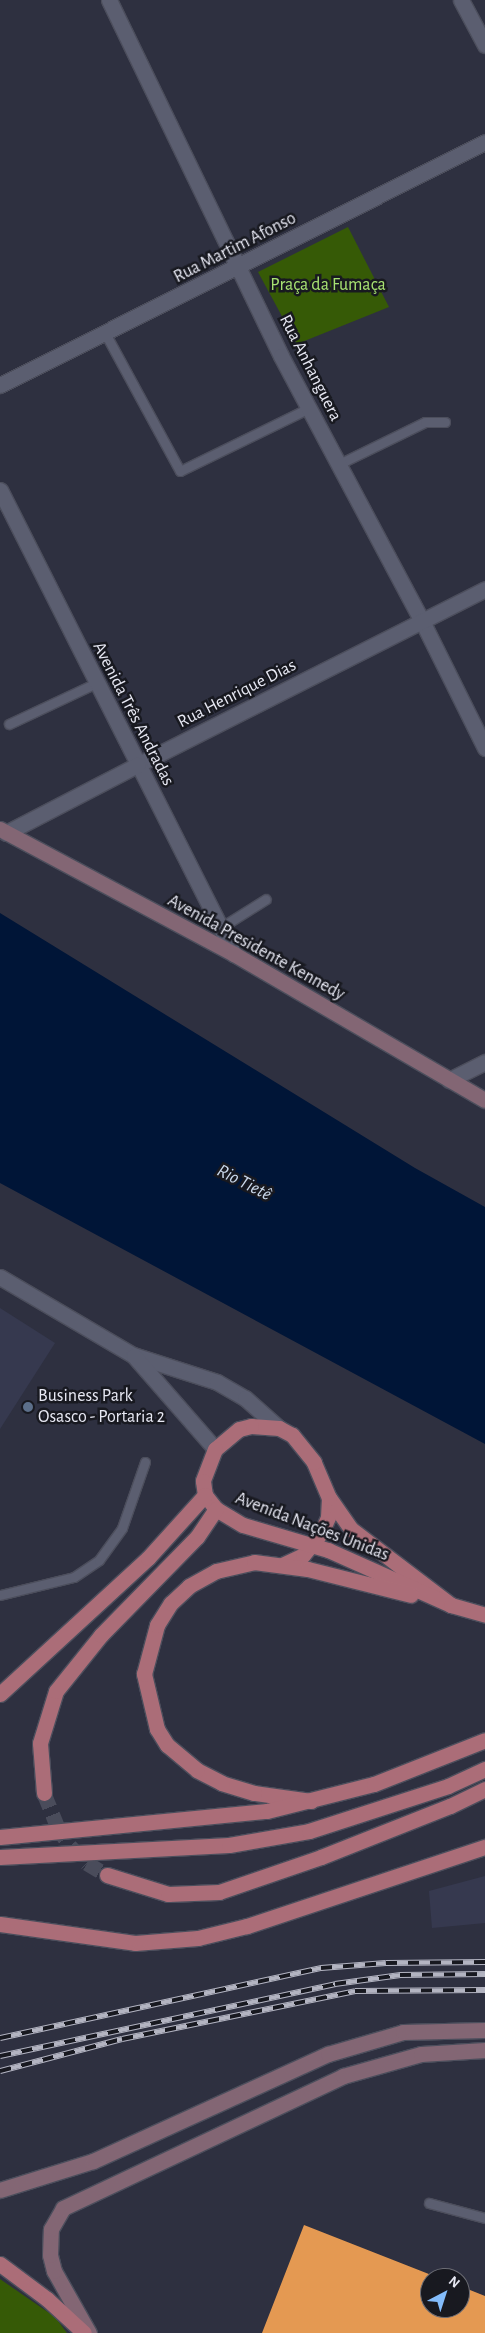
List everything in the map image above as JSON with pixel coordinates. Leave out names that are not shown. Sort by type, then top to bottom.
[{"type":"main road","name":"Avenida Presidente Kennedy","points":[[3,831],[234,954],[485,1100]]},
{"type":"main road","points":[[0,1694],[148,1558],[205,1495],[205,1470],[215,1449],[239,1429],[251,1426],[279,1428]]},
{"type":"main road","name":"Avenida Nações Unidas","points":[[279,1428],[305,1447],[329,1498],[365,1542],[451,1605]]},
{"type":"main road","name":"Avenida Nações Unidas","points":[[205,1495],[216,1509],[243,1525],[313,1545],[451,1605],[485,1615]]},
{"type":"main road","points":[[282,1565],[303,1555],[313,1545],[328,1517],[329,1498]]},
{"type":"main road","points":[[44,1793],[40,1743],[56,1692],[101,1635],[198,1537],[216,1509]]},
{"type":"main road","points":[[311,1800],[254,1793],[222,1783],[198,1770],[168,1745],[157,1729],[144,1674],[157,1625],[171,1603],[189,1586],[229,1567],[254,1562],[282,1565],[451,1605]]},
{"type":"main road","points":[[0,1837],[34,1831],[202,1820],[267,1811],[374,1784],[485,1740]]},
{"type":"main road","points":[[0,1857],[228,1845],[309,1831],[448,1786],[485,1769]]},
{"type":"main road","points":[[107,1875],[168,1894],[219,1892],[322,1857],[450,1806],[485,1788]]},
{"type":"main road","points":[[0,1924],[136,1943],[198,1938],[265,1920],[485,1847]]},
{"type":"main road","points":[[0,2190],[93,2161],[328,2054],[403,2032],[485,2030]]},
{"type":"main road","points":[[89,2333],[54,2271],[50,2255],[51,2229],[63,2208],[343,2076],[421,2054],[485,2050]]},
{"type":"main road","points":[[0,2264],[47,2299],[84,2333]]},
{"type":"street","name":"Rua Anhanguera","points":[[110,0],[239,268],[309,408],[422,621],[485,748]]},
{"type":"street","points":[[461,0],[485,45]]},
{"type":"street","name":"Rua Martim Afonso","points":[[0,385],[239,268],[485,142]]},
{"type":"street","name":"Avenida Três Andradas","points":[[0,490],[137,765],[234,954]]},
{"type":"street","name":"Rua Henrique Dias","points":[[3,831],[485,589]]},
{"type":"street","points":[[449,1080],[485,1062]]},
{"type":"street","points":[[0,1277],[69,1320],[133,1355],[216,1382],[245,1398],[279,1428]]},
{"type":"street","points":[[133,1355],[215,1449]]},
{"type":"lane","points":[[105,333],[180,471],[309,408]]},
{"type":"lane","points":[[339,464],[425,422],[445,422]]},
{"type":"lane","points":[[9,724],[96,683]]},
{"type":"lane","points":[[220,928],[266,899]]},
{"type":"lane","points":[[0,1595],[10,1590],[42,1586],[74,1577],[99,1560],[122,1528],[145,1462]]},
{"type":"lane","points":[[429,2203],[485,2218]]},
{"type":"shaded area","points":[[0,1308],[55,1343],[0,1429]]},
{"type":"shaded area","points":[[485,1876],[485,1923],[432,1928],[429,1891]]},
{"type":"green space","name":"Praça da Fumaça","points":[[348,227],[389,307],[297,344],[258,272]]},
{"type":"green space","points":[[0,2279],[55,2317],[67,2333],[0,2333]]},
{"type":"water","name":"Rio Tietê","points":[[0,913],[415,1168],[485,1207],[485,1444],[0,1183]]},
{"type":"building","points":[[304,2225],[420,2271],[420,2318],[470,2318],[470,2290],[485,2296],[485,2333],[262,2333]]},
{"type":"tunnel","points":[[44,1793],[57,1826],[70,1846],[87,1863],[107,1875]]},
{"type":"railway","points":[[0,2038],[321,1968],[386,1963],[485,1962]]},
{"type":"railway","points":[[0,2056],[335,1984],[400,1975],[485,1974]]},
{"type":"railway","points":[[0,2071],[122,2039],[355,1991],[485,1990]]},
{"type":"place","name":"Business Park Osasco - Portaria 2","points":[[28,1407]]}]
